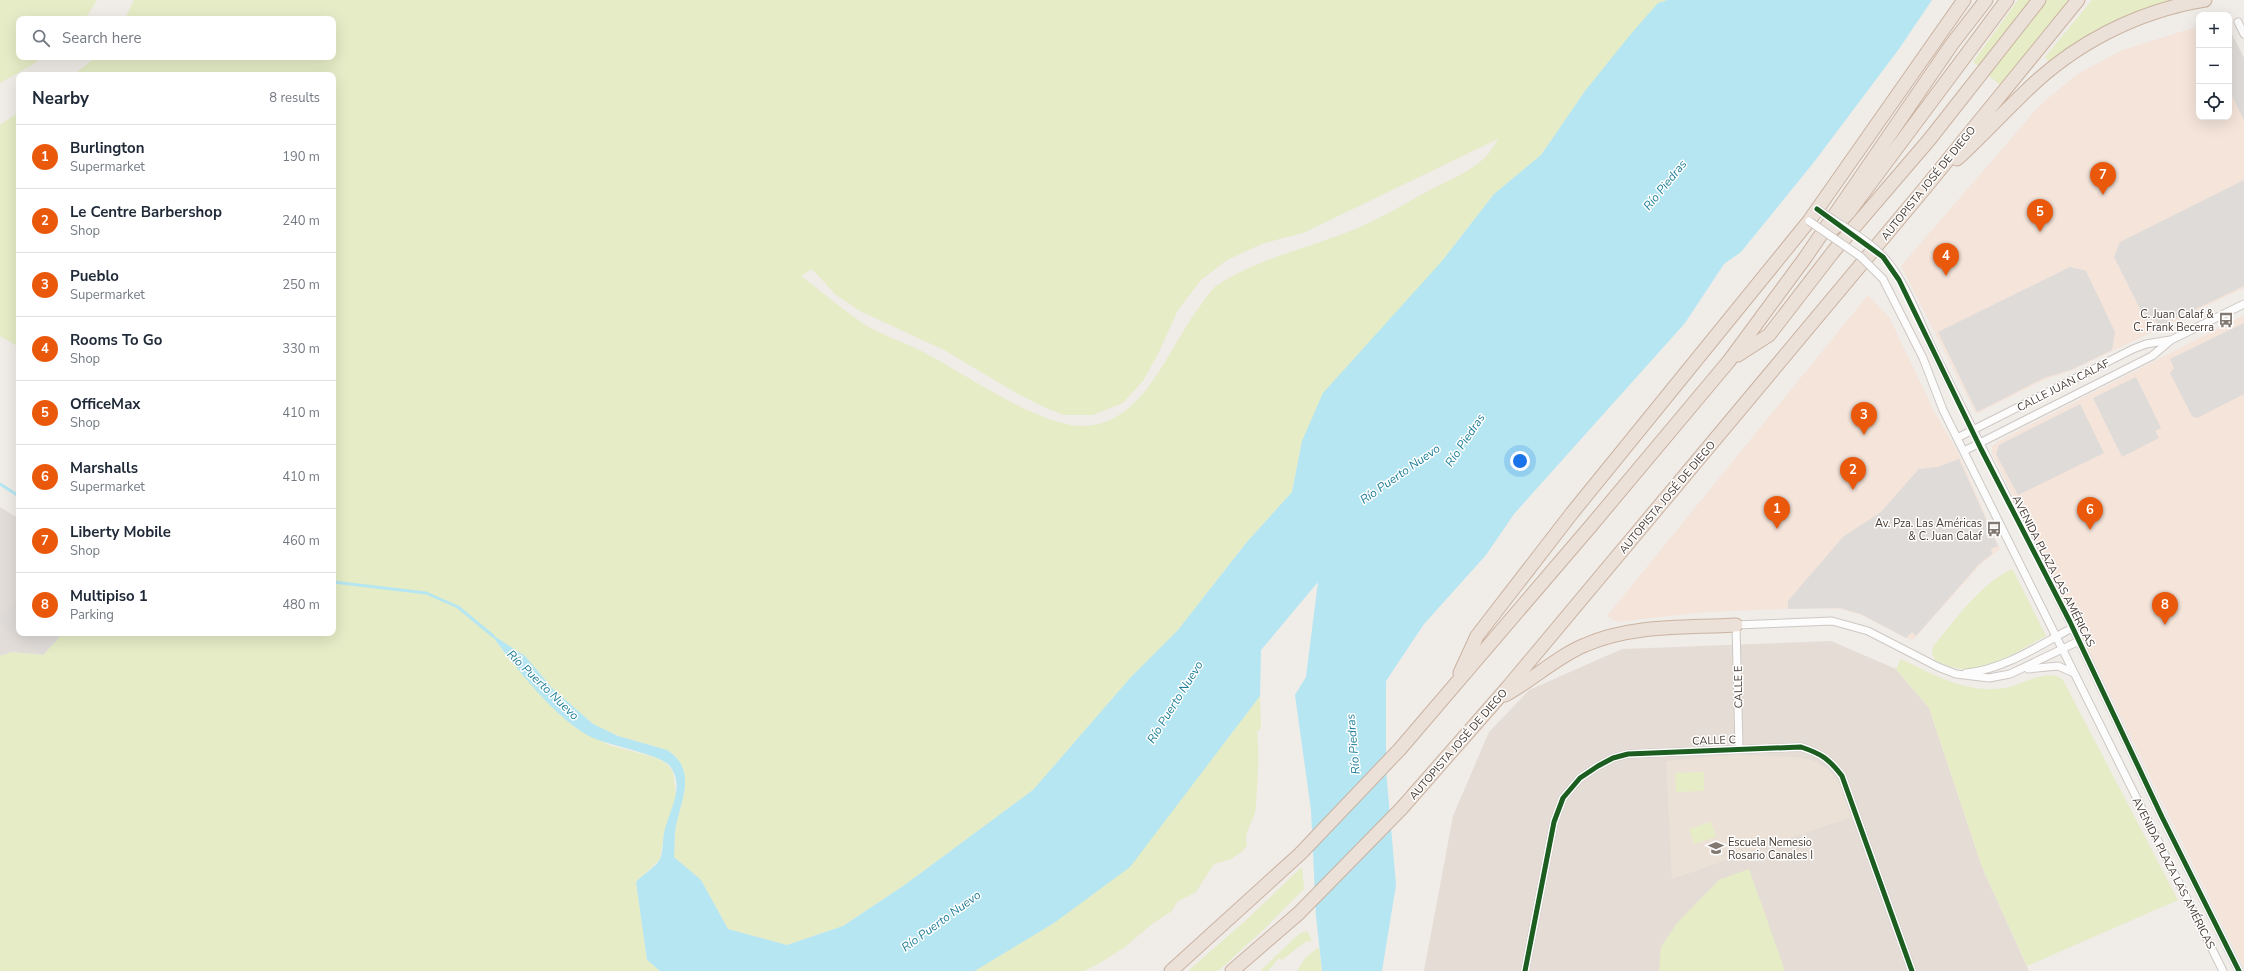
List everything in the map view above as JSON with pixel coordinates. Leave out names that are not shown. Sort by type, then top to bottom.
[{"type":"highway","points":[[1452,690],[1477,636],[1591,490],[1809,221],[1930,46],[1964,0]]},
{"type":"highway","points":[[1171,971],[1300,854],[1400,749],[1452,690],[1729,361],[1805,258],[1952,44],[1986,0]]},
{"type":"highway","points":[[1805,258],[1849,212],[2007,0]]},
{"type":"highway","points":[[1729,361],[1769,335],[1833,252],[1929,140],[2039,0]]},
{"type":"highway","name":"AUTOPISTA JOSÉ DE DIEGO","points":[[1232,971],[1299,913],[1401,809],[1498,698],[1925,188],[2078,0]]},
{"type":"highway","points":[[1925,188],[1989,130],[2025,92],[2070,54],[2112,29],[2149,14],[2205,0]]},
{"type":"highway","points":[[1498,698],[1526,683],[1566,655],[1600,639],[1634,631],[1736,625]]},
{"type":"street","points":[[2238,22],[2244,34]]},
{"type":"street","name":"AVENIDA PLAZA LAS AMÉRICAS","points":[[1817,209],[1868,245],[1888,262],[1899,280],[2079,641],[2162,817],[2239,971]]},
{"type":"street","name":"AVENIDA PLAZA LAS AMÉRICAS","points":[[1809,221],[1861,257],[1883,279],[1923,358],[1943,410],[2223,971]]},
{"type":"street","name":"CALLE JUAN CALAF","points":[[1964,451],[2152,356],[2171,340],[2244,304]]},
{"type":"street","name":"CALLE JUAN CALAF","points":[[1958,438],[2146,344],[2171,340]]},
{"type":"street","points":[[1736,625],[1832,621],[1868,631],[1938,667],[1956,674],[1989,678],[2016,671],[2052,666],[2074,673]]},
{"type":"street","name":"CALLE E","points":[[1736,625],[1739,748]]},
{"type":"street","points":[[1956,674],[1975,672],[2007,662],[2072,628]]},
{"type":"street","points":[[2016,671],[2079,641]]},
{"type":"street","name":"CALLE C","points":[[1525,971],[1554,822],[1563,798],[1580,778],[1613,758],[1628,754],[1739,748],[1801,747],[1819,753],[1832,763],[1842,776],[1912,971]]},
{"type":"shaded area","points":[[2196,27],[2196,120],[2232,120],[2232,36],[2244,60],[2244,288],[2073,370],[2044,380],[1976,414],[1901,266],[2040,105],[2076,75],[2120,51]]},
{"type":"shaded area","points":[[2232,34],[2244,58],[2244,120],[2232,96]]},
{"type":"shaded area","points":[[2244,180],[2244,286],[2158,327],[2155,320],[2147,323],[2114,257],[2120,242]]},
{"type":"shaded area","points":[[2070,267],[2086,271],[2115,332],[2112,350],[2073,369],[2044,378],[1977,412],[1938,332]]},
{"type":"shaded area","points":[[1868,295],[1889,317],[1934,411],[1958,452],[2000,549],[1981,564],[1913,640],[1906,638],[1861,615],[1840,609],[1813,608],[1704,612],[1617,622],[1607,616]]},
{"type":"shaded area","points":[[2244,315],[2244,969],[1992,453],[1992,446],[1997,442]]},
{"type":"shaded area","points":[[2244,323],[2244,394],[2197,418],[2192,416],[2170,373],[2174,368],[2170,359]]},
{"type":"shaded area","points":[[2136,377],[2161,428],[2155,431],[2159,438],[2122,457],[2093,398]]},
{"type":"shaded area","points":[[2080,404],[2104,453],[2018,495],[1996,454],[1999,445]]},
{"type":"shaded area","points":[[1959,459],[1998,546],[1991,549],[1992,554],[1979,564],[1916,636],[1912,632],[1906,638],[1861,614],[1840,608],[1788,609],[1788,601],[1843,537],[1881,512],[1919,469],[1938,467]]},
{"type":"shaded area","points":[[0,507],[16,517],[16,636],[60,636],[43,655],[12,652],[0,656]]},
{"type":"shaded area","points":[[16,600],[16,636],[0,624],[0,608],[7,612]]},
{"type":"shaded area","points":[[17,636],[60,636],[43,655]]},
{"type":"shaded area","points":[[1831,641],[1896,669],[1929,708],[1982,867],[2029,971],[1424,971],[1453,816],[1489,732],[1529,690],[1622,649]]},
{"type":"shaded area","name":"Escuela Nemesio Rosario Canales I","points":[[1735,755],[1796,757],[1814,761],[1828,769],[1839,782],[1851,817],[1672,879],[1666,761]]},
{"type":"green space","points":[[0,0],[97,0],[87,16],[16,16],[16,60],[38,60],[0,83]]},
{"type":"green space","points":[[134,0],[1668,0],[1658,3],[1585,91],[1541,155],[1494,194],[1302,441],[1292,492],[1246,543],[1178,630],[1131,677],[1033,790],[906,884],[843,926],[787,945],[728,929],[701,880],[674,857],[675,830],[685,785],[685,775],[682,766],[676,758],[667,750],[618,736],[593,724],[552,688],[525,656],[492,635],[505,654],[552,707],[576,728],[609,745],[657,758],[668,765],[673,772],[676,797],[665,829],[660,859],[636,882],[647,960],[660,971],[0,971],[0,656],[12,652],[43,655],[60,636],[336,636],[336,72],[77,72],[92,60],[336,60],[336,16],[126,16]],"holes":[[[1498,139],[1486,156],[1461,175],[1373,221],[1336,237],[1249,268],[1216,286],[1198,309],[1152,382],[1138,399],[1123,413],[1105,422],[1084,426],[1066,424],[1046,418],[1025,409],[923,352],[869,327],[801,276],[812,269],[836,295],[860,311],[944,350],[1018,394],[1044,407],[1064,415],[1093,415],[1123,403],[1143,381],[1158,354],[1178,310],[1201,280],[1227,260],[1264,243],[1303,233]]]},
{"type":"green space","points":[[2018,0],[2070,0],[2000,85],[1973,62]]},
{"type":"green space","points":[[2092,0],[2182,0],[2119,19],[2088,35],[2049,62],[2045,57]]},
{"type":"green space","points":[[16,114],[16,345],[0,336],[0,125]]},
{"type":"green space","points":[[2010,570],[2013,570],[2046,636],[2002,659],[1979,667],[1967,669],[1956,668],[1935,660],[1932,653],[1933,646],[1968,604],[1987,585]]},
{"type":"green space","points":[[1901,659],[1951,682],[1977,688],[2005,688],[2035,678],[2050,675],[2057,676],[2063,680],[2178,900],[2027,966],[1982,867],[1929,708],[1896,669]]},
{"type":"green space","points":[[1260,696],[1261,728],[1257,732],[1258,760],[1256,807],[1254,817],[1248,830],[1246,840],[1247,845],[1243,851],[1231,859],[1214,864],[1196,892],[1177,902],[1172,911],[1152,924],[1125,947],[1084,971],[974,971],[1054,923],[1223,744]]},
{"type":"green space","points":[[1704,772],[1704,791],[1676,792],[1675,773]]},
{"type":"green space","points":[[1711,822],[1716,837],[1694,844],[1689,829]]},
{"type":"green space","points":[[1302,867],[1304,889],[1260,933],[1218,971],[1188,971],[1243,923]]},
{"type":"green space","points":[[1749,869],[1785,971],[1659,971],[1661,947],[1677,923],[1719,880]]},
{"type":"green space","points":[[1307,931],[1312,941],[1305,942],[1282,960],[1279,958],[1268,971],[1260,971],[1299,934]]},
{"type":"green space","points":[[1319,947],[1322,971],[1297,971],[1306,957]]},
{"type":"water","name":"Río Piedras","points":[[1668,0],[1932,0],[1899,49],[1814,162],[1741,252],[1724,264],[1685,323],[1514,514],[1486,555],[1424,624],[1386,681],[1386,770],[1396,885],[1382,971],[1322,971],[1316,916],[1311,810],[1295,695],[1306,677],[1318,582],[1261,650],[1260,696],[1130,867],[1054,923],[978,969],[974,971],[660,971],[647,960],[636,882],[660,859],[663,848],[664,833],[677,789],[674,773],[669,765],[663,761],[643,753],[597,740],[562,717],[511,661],[491,634],[525,656],[552,688],[593,724],[618,736],[667,750],[676,758],[682,766],[685,775],[685,785],[675,830],[674,857],[701,880],[728,929],[787,945],[843,926],[906,884],[1033,790],[1131,677],[1178,630],[1246,543],[1292,492],[1302,441],[1323,393],[1442,261],[1494,194],[1541,155],[1585,91],[1630,35],[1658,3]]},
{"type":"waterway","name":"Río Puerto Nuevo","points":[[0,484],[16,494]]},
{"type":"waterway","name":"Río Puerto Nuevo","points":[[336,582],[426,593],[458,607],[493,636]]},
{"type":"cycle path","points":[[1817,209],[1883,257],[1899,280],[1981,449],[2070,622],[2162,817],[2239,971]]},
{"type":"cycle path","points":[[1525,971],[1554,822],[1563,798],[1580,778],[1613,758],[1628,754],[1801,747],[1824,758],[1833,765],[1842,776],[1912,971]]},
{"type":"place","name":"Liberty Mobile","points":[[2103,195]]},
{"type":"place","name":"OfficeMax","points":[[2040,232]]},
{"type":"place","name":"Rooms To Go","points":[[1946,276]]},
{"type":"place","name":"C. Juan Calaf & C. Frank Becerra","points":[[2226,320]]},
{"type":"place","name":"Pueblo","points":[[1864,435]]},
{"type":"place","name":"Le Centre Barbershop","points":[[1853,490]]},
{"type":"place","name":"Burlington","points":[[1777,529]]},
{"type":"place","name":"Av. Pza. Las Américas & C. Juan Calaf","points":[[1994,529]]},
{"type":"place","name":"Marshalls","points":[[2090,530]]},
{"type":"place","name":"Multipiso 1","points":[[2165,625]]},
{"type":"place","name":"Escuela Nemesio Rosario Canales I","points":[[1716,848]]}]
